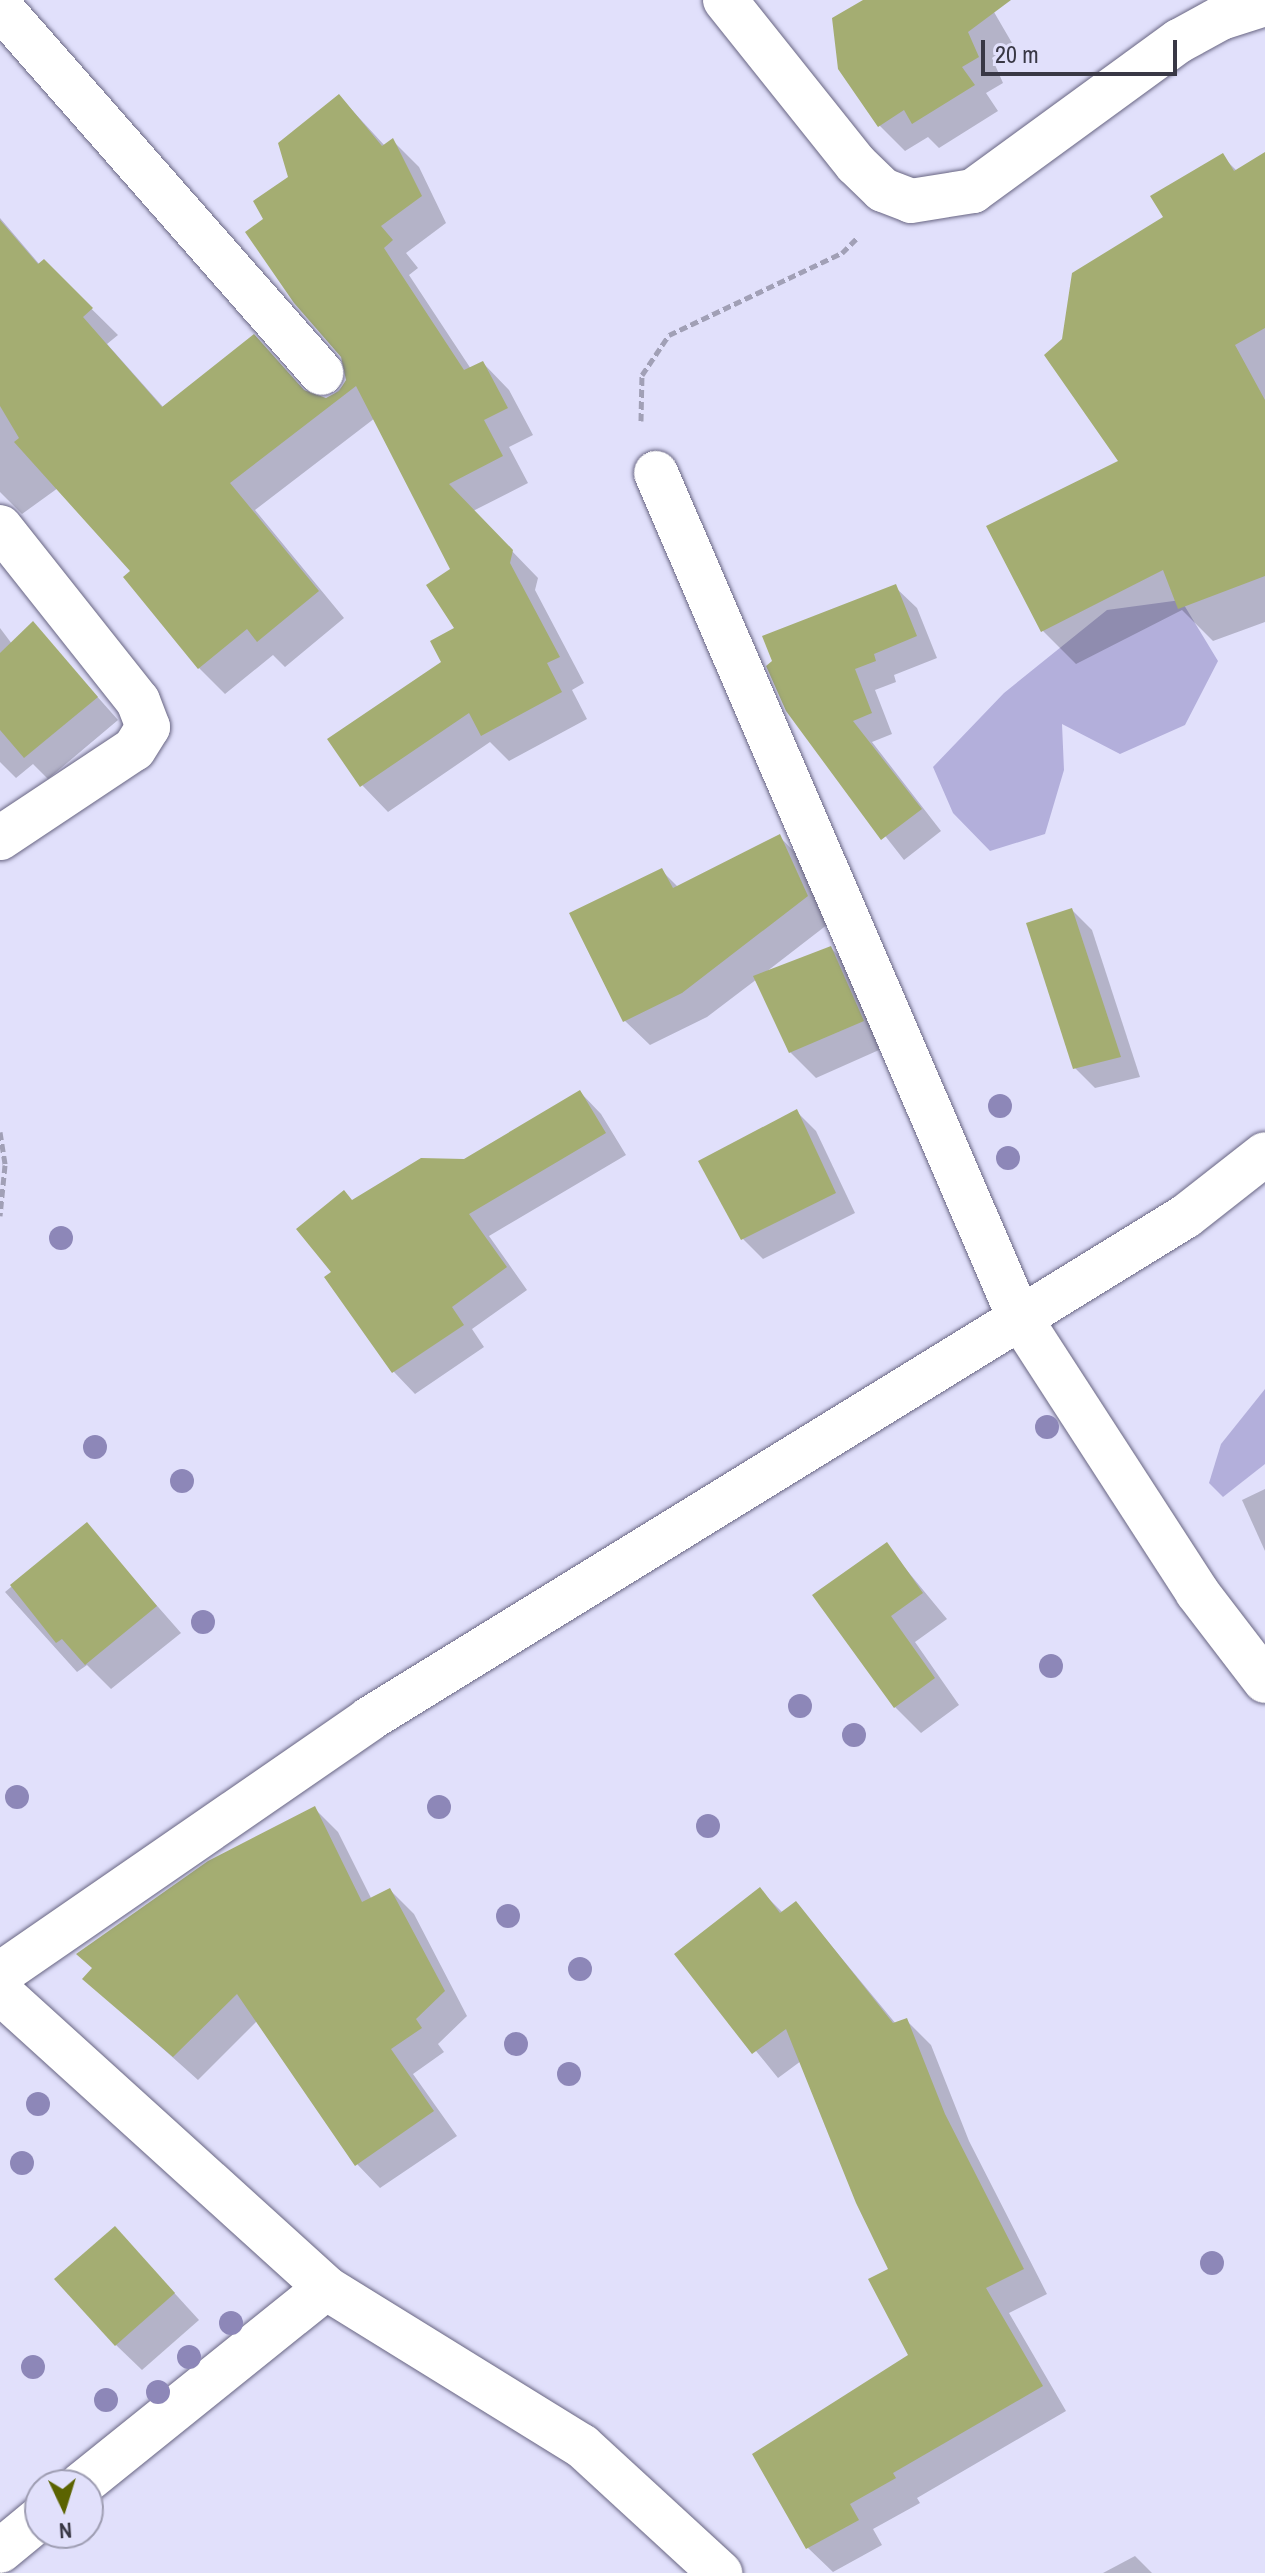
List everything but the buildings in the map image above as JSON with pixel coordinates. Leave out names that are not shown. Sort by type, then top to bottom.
[{"type":"street","points":[[725,0],[856,164],[883,190],[911,201],[973,191],[1179,41],[1221,18],[1265,4]]},
{"type":"street","points":[[0,7],[322,373]]},
{"type":"street","points":[[656,473],[1018,1315],[1197,1592],[1265,1681]]},
{"type":"street","points":[[0,527],[138,701],[148,727],[134,749],[0,838]]},
{"type":"street","points":[[0,1974],[369,1719],[1018,1315],[1186,1216],[1265,1154]]},
{"type":"street","points":[[0,1992],[326,2288],[582,2446],[720,2573]]},
{"type":"street","points":[[101,2469],[326,2288]]},
{"type":"street","points":[[0,2551],[24,2531]]},
{"type":"path","points":[[656,473],[638,412],[642,375],[669,335],[842,253],[866,229],[883,190]]},
{"type":"path","points":[[0,1132],[5,1165],[0,1216]]},
{"type":"shaded area","points":[[1181,600],[1218,661],[1185,725],[1120,754],[1062,724],[1064,770],[1045,834],[990,851],[953,813],[933,767],[1004,693],[1107,610]]},
{"type":"shaded area","points":[[1265,1389],[1265,1464],[1223,1497],[1209,1483],[1221,1444]]}]
